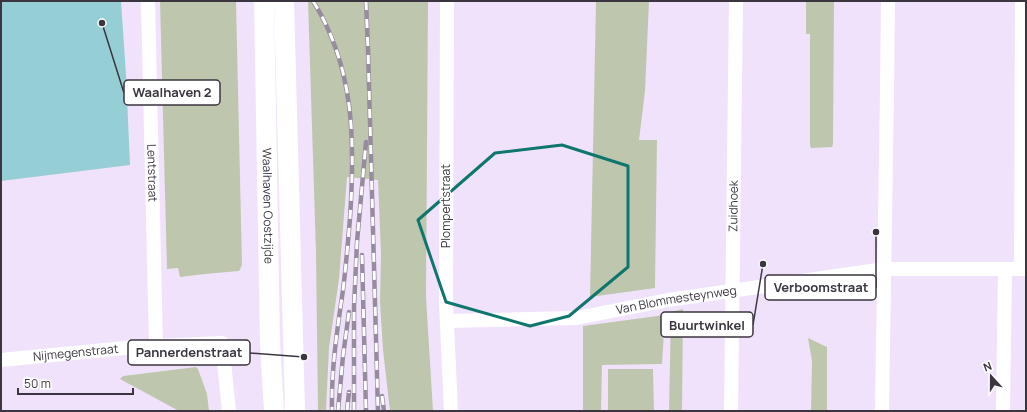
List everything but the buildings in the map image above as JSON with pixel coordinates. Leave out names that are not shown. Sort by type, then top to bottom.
[{"type":"main road","name":"Waalhaven Oostzijde","points":[[264,1],[270,342],[274,411]]},
{"type":"main road","name":"Waalhaven Oostzijde","points":[[284,1],[295,411]]},
{"type":"street","name":"Lentstraat","points":[[148,1],[156,346]]},
{"type":"street","name":"Plompertstraat","points":[[447,1],[446,296],[452,411]]},
{"type":"street","name":"Zuidhoek","points":[[731,411],[736,1]]},
{"type":"street","points":[[882,411],[888,1]]},
{"type":"street","points":[[1022,1],[1023,269]]},
{"type":"street","points":[[1003,411],[1005,269]]},
{"type":"street","name":"Van Blommesteynweg","points":[[447,321],[577,318],[668,300],[884,270],[1023,269]]},
{"type":"street","name":"Nijmegenstraat","points":[[1,360],[128,348],[222,343],[230,411]]},
{"type":"highlighted area","points":[[562,145],[628,166],[628,267],[569,316],[530,326],[446,302],[418,220],[495,153]]},
{"type":"shaded area","points":[[1,1],[121,1],[130,165],[1,181]]},
{"type":"shaded area","points":[[160,1],[236,1],[242,265],[239,271],[180,277],[178,268],[167,269]]},
{"type":"shaded area","points":[[308,1],[428,1],[426,297],[433,411],[390,411],[383,350],[380,302],[381,254],[378,180],[347,177],[339,279],[329,348],[326,411],[318,411],[316,253]]},
{"type":"shaded area","points":[[596,1],[649,1],[645,91],[639,140],[657,140],[655,288],[590,297]]},
{"type":"shaded area","points":[[806,1],[834,1],[832,147],[811,148],[810,145],[810,34],[806,34]]},
{"type":"shaded area","points":[[683,309],[682,411],[669,411],[671,312]]},
{"type":"shaded area","points":[[665,315],[662,364],[602,365],[601,411],[583,411],[583,326]]},
{"type":"shaded area","points":[[808,338],[827,347],[827,411],[811,411],[812,361]]},
{"type":"shaded area","points":[[196,367],[207,394],[209,411],[179,411],[120,379],[123,376]]},
{"type":"shaded area","points":[[608,369],[653,369],[654,411],[608,411]]},
{"type":"railway","points":[[313,1],[327,26],[337,52],[349,106],[352,134],[352,190],[350,218],[344,281],[333,366],[332,411]]},
{"type":"railway","points":[[366,1],[378,411]]},
{"type":"railway","points":[[354,411],[354,307],[357,242],[366,142]]},
{"type":"railway","points":[[362,255],[366,411]]},
{"type":"railway","points":[[338,411],[349,312]]},
{"type":"railway","points":[[347,411],[349,392]]},
{"type":"railway","points":[[382,396],[384,411]]},
{"type":"place","name":"Waalhaven 2","points":[[102,23]]},
{"type":"place","name":"Verboomstraat","points":[[876,232]]},
{"type":"place","name":"Buurtwinkel","points":[[763,264]]},
{"type":"place","name":"Pannerdenstraat","points":[[304,357]]}]
